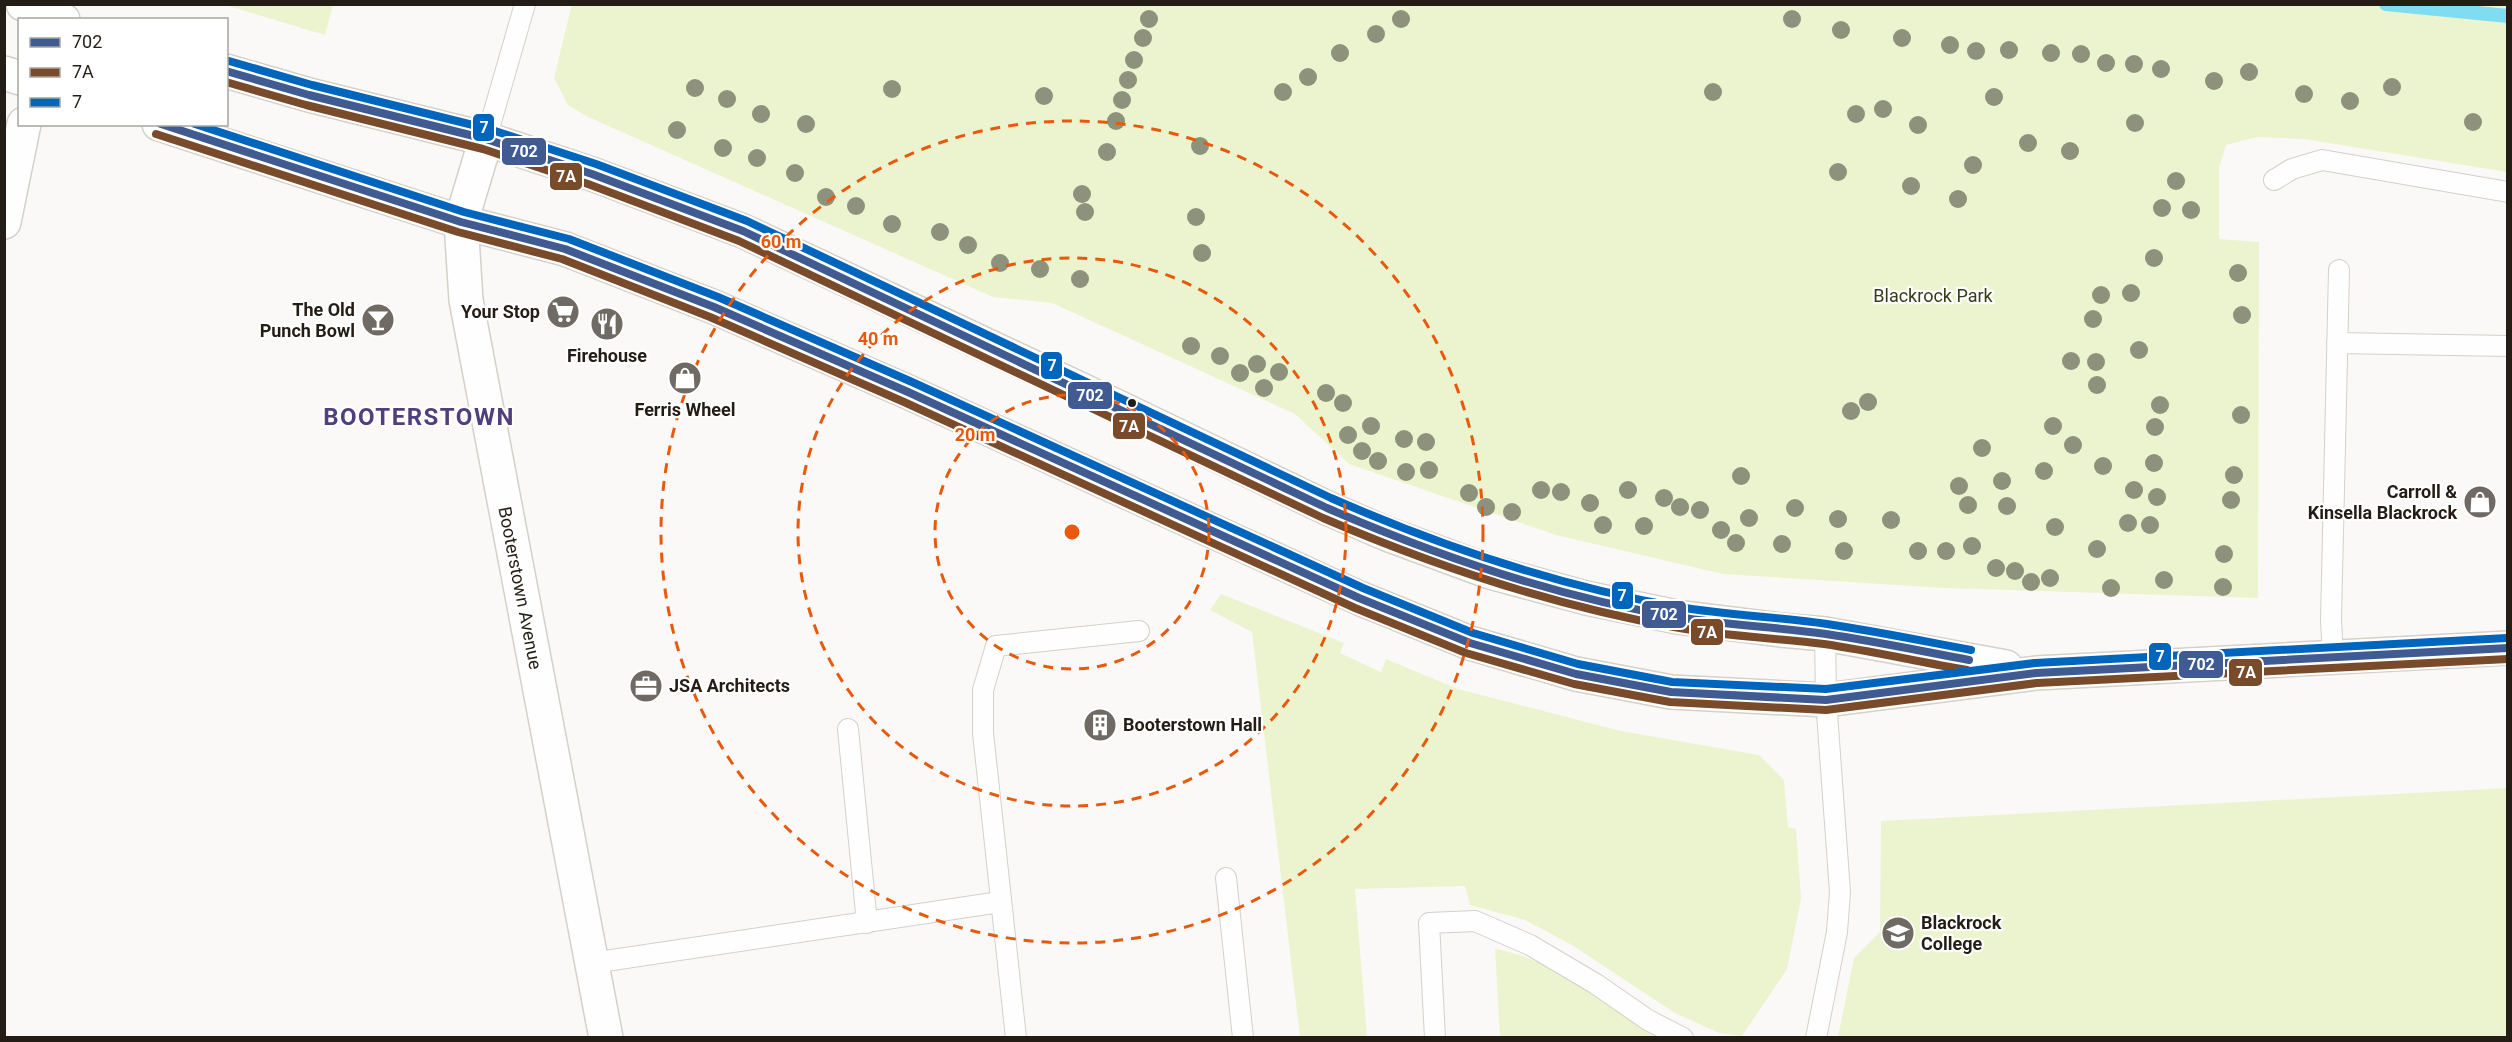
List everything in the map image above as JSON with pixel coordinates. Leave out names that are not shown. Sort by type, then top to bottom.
[{"type":"main road","points":[[23,4],[58,18]]},
{"type":"main road","points":[[228,72],[309,95],[486,139],[591,174],[743,231],[1327,508],[1387,534],[1479,568],[1586,598],[1677,617],[1825,634],[2036,673]]},
{"type":"main road","points":[[4,222],[24,126]]},
{"type":"main road","points":[[165,126],[461,222],[565,249],[714,307],[918,397],[1359,598],[1470,643],[1576,674],[1671,692],[1826,700],[2036,673],[2508,648]]},
{"type":"main road","name":"Booterstown Avenue","points":[[486,139],[461,222],[466,300],[606,1038]]},
{"type":"lane","points":[[486,139],[525,4]]},
{"type":"lane","points":[[2274,180],[2292,169],[2322,160],[2508,192]]},
{"type":"lane","points":[[2333,657],[2331,620],[2339,270]]},
{"type":"lane","points":[[2337,343],[2508,346]]},
{"type":"lane","points":[[1016,1038],[983,733],[983,690],[996,646],[1139,631]]},
{"type":"lane","points":[[1816,1038],[1837,932],[1840,892],[1826,700],[1825,634]]},
{"type":"lane","points":[[848,729],[867,923]]},
{"type":"lane","points":[[1226,878],[1244,1038]]},
{"type":"lane","points":[[592,963],[1000,902]]},
{"type":"lane","points":[[1435,1038],[1429,923],[1475,921],[1530,945],[1596,984],[1648,1020],[1683,1038]]},
{"type":"green space","points":[[333,4],[325,35],[225,5]]},
{"type":"green space","name":"Blackrock Park","points":[[572,4],[2507,5],[2507,172],[2304,139],[2257,137],[2226,145],[2219,168],[2219,239],[2259,242],[2258,598],[1944,588],[1723,574],[1556,535],[1349,464],[1295,414],[1052,303],[993,297],[586,116],[568,105],[554,78]]},
{"type":"green space","points":[[1221,594],[1344,643],[1340,653],[1381,672],[1386,659],[1458,689],[1621,731],[1759,755],[1784,780],[1788,827],[1796,829],[1801,899],[1787,969],[1742,1036],[1719,1033],[1675,1013],[1572,945],[1525,920],[1470,905],[1465,886],[1355,889],[1367,1037],[1300,1037],[1252,632],[1210,610]]},
{"type":"green space","points":[[2507,788],[2507,1037],[1838,1037],[1854,958],[1880,932],[1881,821]]},
{"type":"green space","points":[[1495,949],[1518,955],[1560,973],[1657,1037],[1500,1037]]},
{"type":"waterway","points":[[2386,4],[2508,16]]},
{"type":"transit line","name":"7","points":[[229,61],[312,85],[489,129],[596,164],[747,221],[1331,498],[1416,533],[1502,563],[1589,588],[1678,607],[1827,624],[1971,650]]},
{"type":"transit line","name":"702","points":[[228,72],[309,95],[486,139],[592,174],[743,231],[1327,508],[1455,559],[1543,587],[1632,609],[1695,620],[1826,634],[1969,660]]},
{"type":"transit line","name":"7A","points":[[228,83],[306,105],[483,149],[588,184],[739,241],[1323,518],[1409,553],[1495,583],[1583,608],[1674,627],[1824,644],[1967,670]]},
{"type":"transit line","name":"702","points":[[167,126],[461,222],[565,249],[714,307],[908,392],[1359,598],[1470,643],[1576,674],[1671,692],[1826,700],[2036,673],[2508,648]]},
{"type":"transit line","name":"7","points":[[201,126],[464,212],[569,239],[718,297],[912,382],[1363,588],[1473,633],[1578,664],[1672,682],[1826,689],[2035,663],[2507,638]]},
{"type":"transit line","name":"7A","points":[[156,134],[458,232],[562,259],[710,317],[904,402],[1355,608],[1466,653],[1574,684],[1670,702],[1826,710],[2037,683],[2508,659]]},
{"type":"place","name":"Your Stop","points":[[563,312]]},
{"type":"place","name":"The Old Punch Bowl","points":[[378,320]]},
{"type":"place","name":"Firehouse","points":[[607,324]]},
{"type":"place","name":"Ferris Wheel","points":[[685,378]]},
{"type":"place","name":"Carroll & Kinsella Blackrock","points":[[2480,502]]},
{"type":"place","name":"JSA Architects","points":[[646,686]]},
{"type":"place","name":"Booterstown Hall","points":[[1100,725]]},
{"type":"place","name":"Blackrock College","points":[[1898,933]]},
{"type":"district","name":"BOOTERSTOWN","points":[[419,417]]}]
